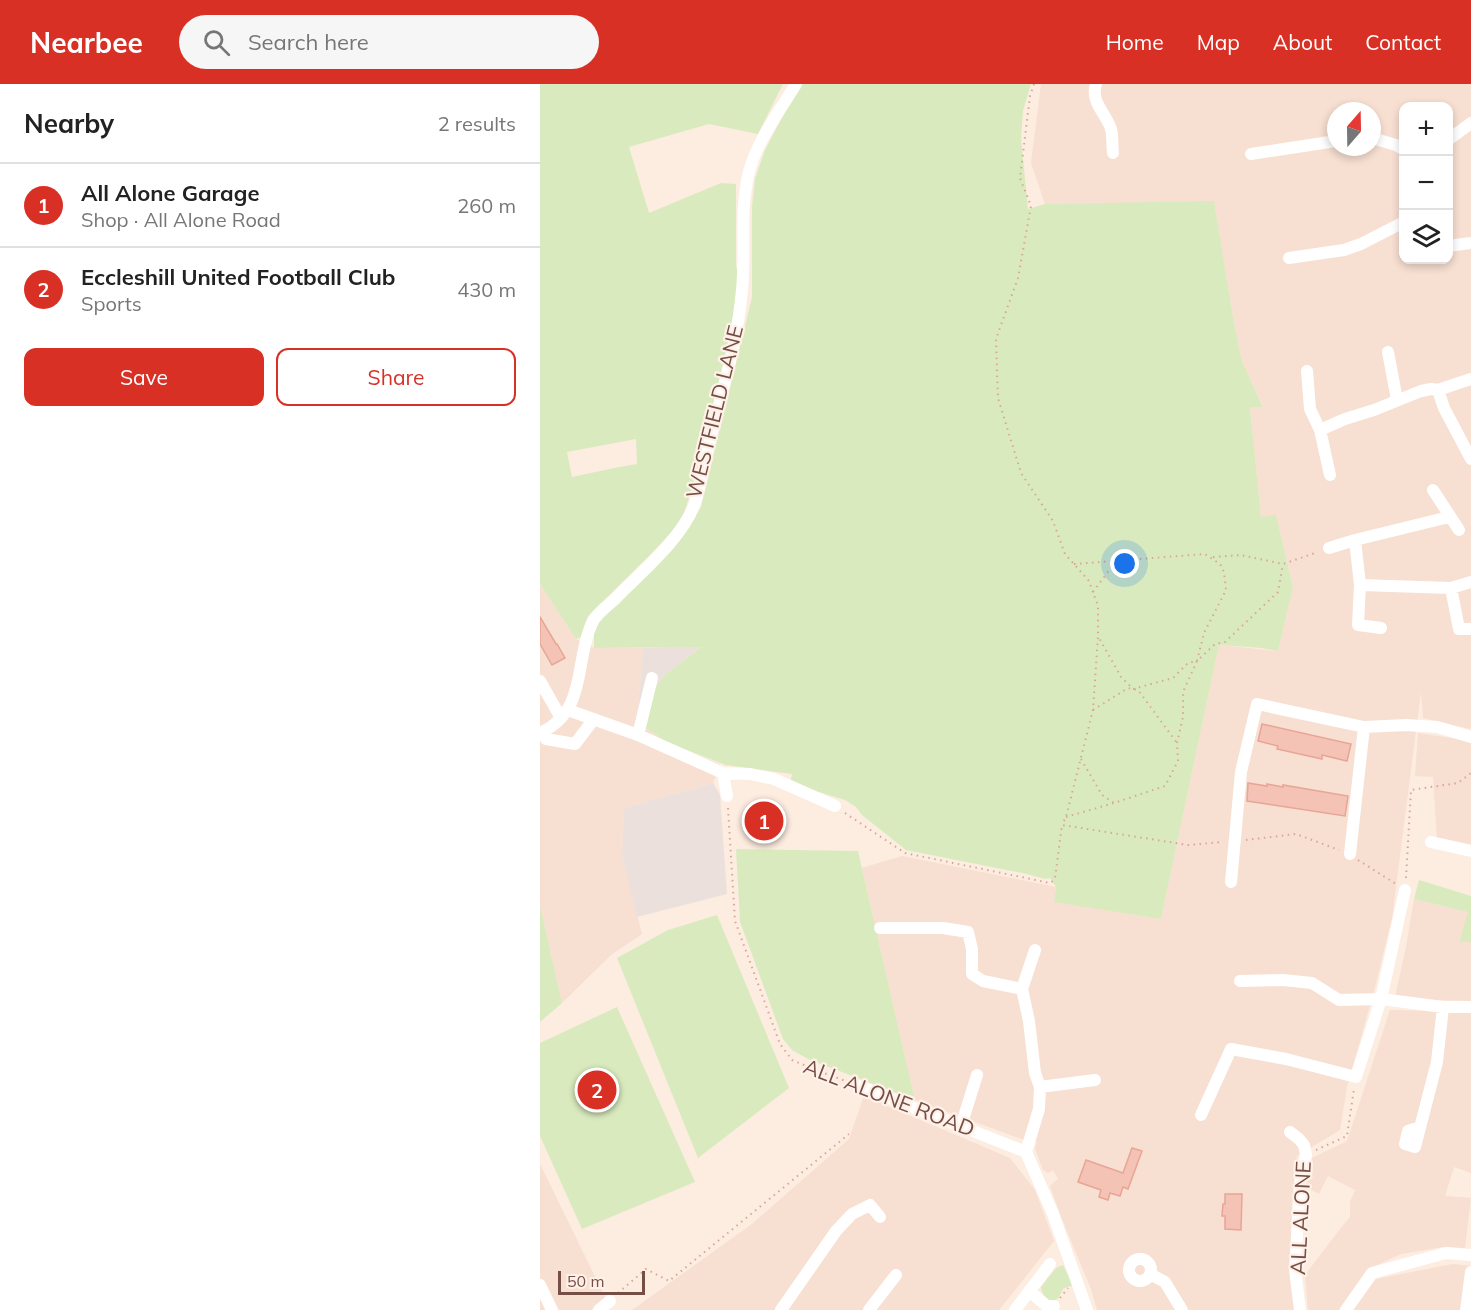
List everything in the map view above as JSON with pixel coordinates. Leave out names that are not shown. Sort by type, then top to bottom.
[{"type":"street","name":"WESTFIELD LANE","points":[[565,714],[575,693],[586,641],[593,621],[678,535],[694,504],[733,351],[742,290],[743,202],[749,170],[759,147],[795,84]]},
{"type":"street","points":[[1096,84],[1094,91],[1097,105],[1111,129],[1113,153]]},
{"type":"street","points":[[1453,137],[1471,123]]},
{"type":"street","points":[[1381,141],[1399,148]]},
{"type":"street","points":[[1251,154],[1327,142]]},
{"type":"street","points":[[1289,258],[1344,250],[1399,225]]},
{"type":"street","points":[[1453,245],[1471,243]]},
{"type":"street","points":[[1388,352],[1397,400]]},
{"type":"street","points":[[1307,371],[1310,409],[1320,430],[1330,475]]},
{"type":"street","points":[[1320,430],[1397,400],[1471,379]]},
{"type":"street","points":[[1438,390],[1444,408],[1471,459]]},
{"type":"street","points":[[1433,490],[1459,530]]},
{"type":"street","points":[[1329,548],[1449,517]]},
{"type":"street","points":[[1355,540],[1360,585],[1358,625],[1381,627]]},
{"type":"street","points":[[1360,585],[1451,588],[1471,582]]},
{"type":"street","points":[[1451,588],[1459,629],[1471,629]]},
{"type":"street","points":[[638,735],[652,678]]},
{"type":"street","points":[[540,681],[565,714],[594,719],[638,735],[723,772],[774,779],[835,806]]},
{"type":"street","points":[[1230,882],[1241,772],[1257,704],[1364,727],[1406,725],[1437,728],[1471,737]]},
{"type":"street","points":[[565,714],[546,730],[543,736],[575,744],[594,719]]},
{"type":"street","points":[[1350,854],[1364,727]]},
{"type":"street","points":[[723,772],[728,796]]},
{"type":"street","points":[[1431,842],[1471,851]]},
{"type":"street","points":[[1202,1115],[1231,1049],[1286,1059],[1356,1077],[1381,999],[1405,890]]},
{"type":"street","points":[[880,928],[943,928],[968,932],[972,949],[972,974],[983,981],[1022,989]]},
{"type":"street","points":[[1035,950],[1022,989],[1029,1022],[1035,1073],[1040,1087],[1039,1109],[1026,1152],[1053,1214],[1087,1310]]},
{"type":"street","points":[[1240,981],[1283,980],[1312,983],[1339,1000],[1381,999],[1443,1007],[1471,1007]]},
{"type":"street","points":[[1415,1147],[1437,1062],[1443,1007]]},
{"type":"street","points":[[961,1126],[977,1075]]},
{"type":"street","points":[[1040,1087],[1095,1080]]},
{"type":"street","name":"ALL ALONE ROAD","points":[[859,1086],[1026,1152]]},
{"type":"street","name":"ALL ALONE","points":[[1290,1132],[1304,1146],[1306,1155],[1300,1183],[1295,1270],[1300,1310]]},
{"type":"street","points":[[781,1310],[836,1231],[852,1214],[870,1205],[880,1217]]},
{"type":"street","points":[[1346,1310],[1372,1274],[1446,1253],[1471,1255]]},
{"type":"street","points":[[1015,1310],[1050,1264]]},
{"type":"street","points":[[1466,1310],[1471,1272]]},
{"type":"street","points":[[1150,1274],[1165,1282],[1182,1310]]},
{"type":"street","points":[[868,1310],[896,1275]]},
{"type":"street","points":[[540,1285],[552,1310]]},
{"type":"street","points":[[1029,1291],[1047,1306],[1054,1306]]},
{"type":"street","points":[[599,1310],[610,1301]]},
{"type":"path","points":[[835,806],[905,853],[1050,883],[1055,878],[1062,825],[1093,710],[1098,606],[1089,582],[1065,554],[1053,521],[1021,473],[998,398],[996,339],[1018,278],[1032,206],[1020,178],[1030,96],[1034,84]]},
{"type":"path","points":[[1212,557],[1241,555],[1283,564],[1329,548]]},
{"type":"path","points":[[1066,817],[1165,786],[1178,761],[1177,743],[1183,717],[1183,692],[1197,661],[1204,633],[1226,590],[1224,572],[1220,564],[1205,554],[1074,564]]},
{"type":"path","points":[[1093,592],[1116,561]]},
{"type":"path","points":[[1133,689],[1173,678],[1188,663],[1197,661],[1215,644],[1225,642],[1278,592],[1283,564]]},
{"type":"path","points":[[1098,636],[1121,677],[1133,689]]},
{"type":"path","points":[[1093,710],[1128,688],[1138,690],[1177,743]]},
{"type":"path","points":[[1081,759],[1102,795],[1114,803]]},
{"type":"path","points":[[1062,825],[1188,845],[1296,834],[1350,854],[1405,890],[1411,790],[1458,783],[1471,773]]},
{"type":"path","name":"ALL ALONE ROAD","points":[[728,796],[735,921],[780,1044],[792,1060],[859,1086]]},
{"type":"path","points":[[1306,1155],[1347,1136],[1356,1077]]},
{"type":"path","points":[[610,1301],[646,1269],[669,1281],[849,1134]]},
{"type":"shaded area","points":[[1041,84],[1471,84],[1471,729],[1423,718],[1421,692],[1392,918],[1347,1087],[1340,1130],[1297,1156],[1291,1246],[1295,1310],[1097,1310],[1091,1289],[1050,1186],[1058,1179],[1053,1170],[1048,1173],[1043,1170],[1035,1149],[1037,1141],[1027,1141],[915,1100],[862,868],[902,856],[1056,887],[1054,901],[1161,919],[1219,645],[1278,651],[1293,586],[1276,516],[1261,518],[1250,407],[1263,406],[1242,361],[1214,202],[1045,204],[1031,163]]},
{"type":"shaded area","points":[[540,584],[576,639],[594,648],[643,648],[637,718],[645,728],[661,740],[720,764],[713,783],[624,808],[622,855],[642,934],[611,955],[562,1003],[540,905]]},
{"type":"shaded area","points":[[702,646],[666,674],[637,718],[643,648]]},
{"type":"shaded area","points":[[1418,733],[1471,741],[1471,847],[1437,839],[1433,777],[1415,776]]},
{"type":"shaded area","points":[[713,783],[720,795],[727,894],[637,917],[622,855],[624,808]]},
{"type":"shaded area","points":[[1414,899],[1469,912],[1459,941],[1471,942],[1471,1001],[1395,997]]},
{"type":"shaded area","points":[[1390,1010],[1471,1012],[1471,1173],[1454,1167],[1445,1196],[1471,1198],[1465,1248],[1443,1247],[1401,1254],[1373,1267],[1339,1310],[1308,1310],[1305,1275],[1350,1217],[1350,1202],[1355,1190],[1328,1176],[1319,1194],[1306,1187],[1312,1158],[1347,1141]]},
{"type":"shaded area","points":[[864,1096],[1010,1158],[1035,1190],[1054,1241],[999,1310],[632,1310],[752,1224],[849,1139]]},
{"type":"shaded area","points":[[540,1164],[606,1299],[591,1310],[540,1310]]},
{"type":"shaded area","points":[[1453,1264],[1471,1266],[1471,1310],[1353,1310],[1376,1279]]},
{"type":"green space","points":[[540,84],[783,84],[758,134],[709,124],[629,147],[649,213],[721,183],[736,184],[736,267],[739,272],[730,338],[696,476],[681,522],[588,616],[581,637],[576,639],[540,584]],"holes":[[[636,439],[637,464],[572,477],[567,452]]]},
{"type":"green space","points":[[800,84],[1031,84],[1023,111],[1021,138],[1028,209],[1045,204],[1214,201],[1242,361],[1263,407],[1250,407],[1261,517],[1276,515],[1293,587],[1278,651],[1219,645],[1161,919],[1054,902],[1056,887],[1050,878],[1045,879],[906,850],[845,800],[790,783],[792,774],[726,765],[661,740],[645,728],[650,695],[666,674],[701,647],[594,648],[594,633],[600,618],[687,528],[701,507],[752,297],[752,207],[755,179],[765,150]]},
{"type":"green space","points":[[736,849],[858,851],[915,1100],[808,1059],[792,1050],[783,1039],[740,922]]},
{"type":"green space","points":[[1419,880],[1471,896],[1471,942],[1459,942],[1468,912],[1414,899]]},
{"type":"green space","points":[[540,905],[562,1003],[540,1022]]},
{"type":"green space","points":[[717,915],[789,1088],[698,1158],[617,958],[668,930]]},
{"type":"green space","points":[[617,1007],[695,1182],[582,1229],[540,1136],[540,1043]]},
{"type":"green space","points":[[1063,1265],[1073,1285],[1063,1289],[1055,1300],[1049,1300],[1044,1296],[1041,1287],[1056,1268]]},
{"type":"building","points":[[540,617],[565,658],[552,665],[540,644]]},
{"type":"building","points":[[1262,724],[1351,744],[1347,761],[1322,755],[1322,759],[1277,749],[1278,746],[1258,741]]},
{"type":"building","points":[[1248,783],[1283,787],[1283,785],[1348,796],[1345,816],[1247,801]]},
{"type":"building","points":[[1132,1148],[1142,1151],[1128,1189],[1123,1187],[1120,1196],[1110,1193],[1108,1200],[1099,1197],[1101,1190],[1078,1182],[1086,1160],[1123,1173]]},
{"type":"building","points":[[1225,1194],[1242,1194],[1241,1230],[1225,1229],[1225,1216],[1222,1216]]},
{"type":"place","name":"All Alone Garage","points":[[764,821]]},
{"type":"place","name":"Eccleshill United Football Club","points":[[597,1090]]}]
